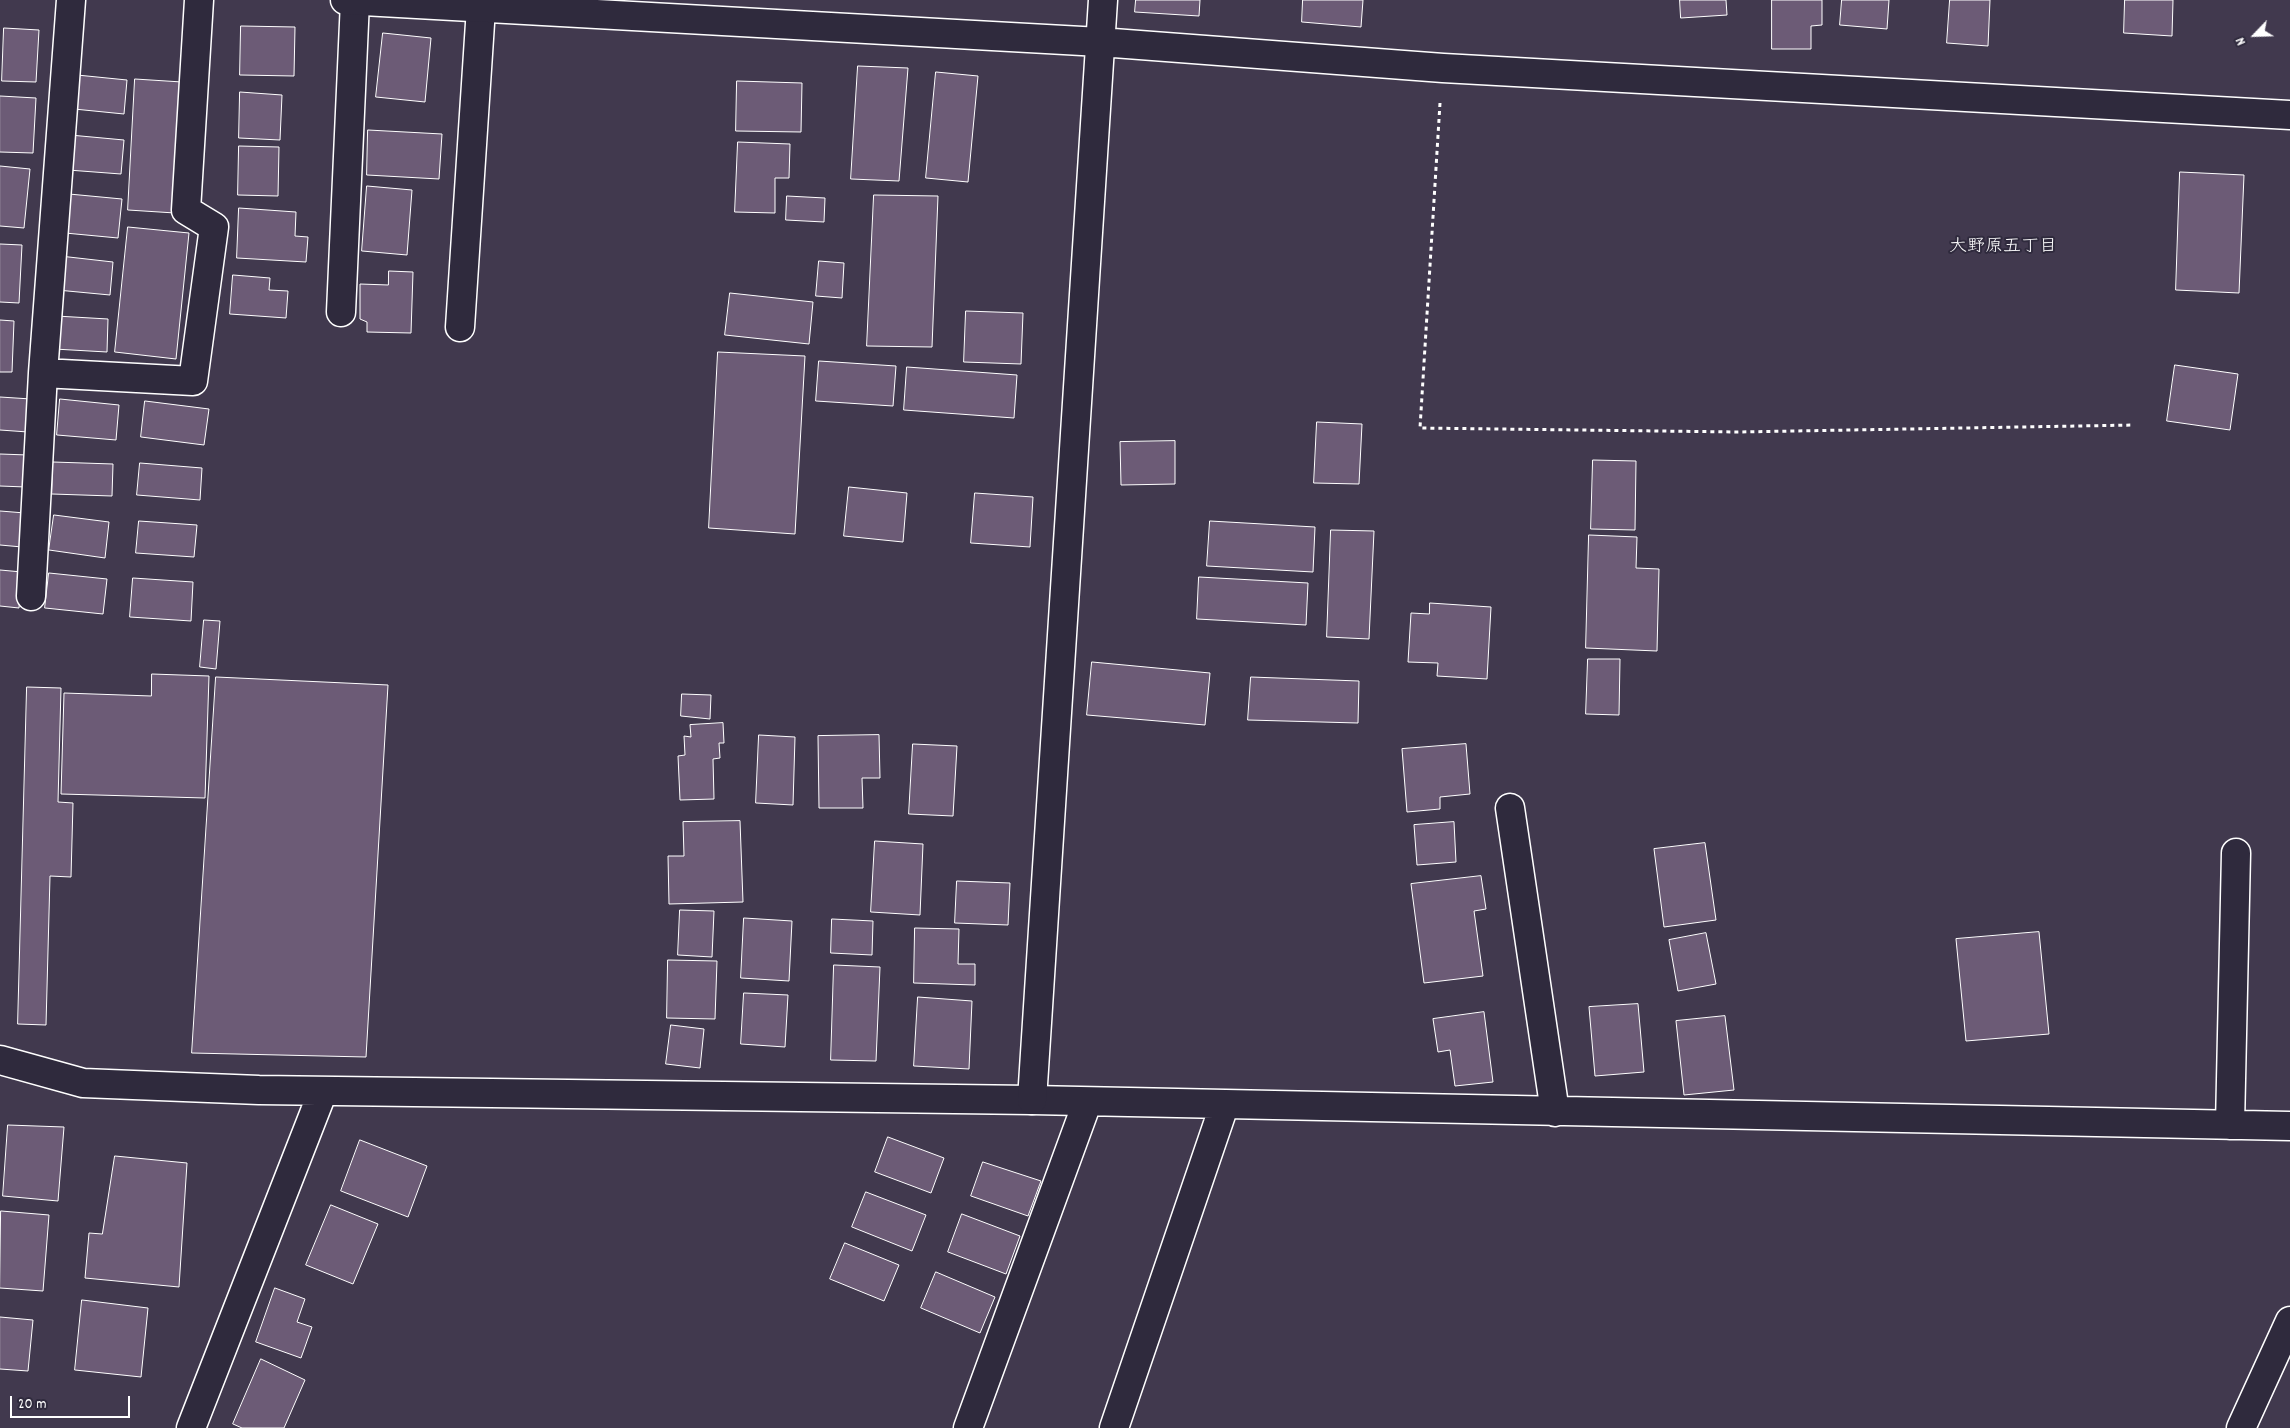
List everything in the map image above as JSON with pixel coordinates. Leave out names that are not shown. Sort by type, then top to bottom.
[{"type":"street","points":[[31,596],[43,374],[71,0]]},
{"type":"street","points":[[43,374],[193,381],[214,227],[186,210],[199,0]]},
{"type":"street","points":[[345,0],[1100,42],[1443,68],[2290,114]]},
{"type":"street","points":[[1032,1100],[1103,0]]},
{"type":"street","points":[[341,312],[355,1]]},
{"type":"street","points":[[460,327],[481,8]]},
{"type":"street","points":[[1510,808],[1555,1112]]},
{"type":"street","points":[[2230,1125],[2236,853]]},
{"type":"street","points":[[0,1060],[84,1083],[323,1091],[1032,1100],[1224,1106],[2290,1126]]},
{"type":"street","points":[[191,1428],[323,1091]]},
{"type":"street","points":[[968,1428],[1087,1103]]},
{"type":"street","points":[[1114,1428],[1224,1106]]},
{"type":"street","points":[[2241,1428],[2290,1322]]},
{"type":"path","points":[[1443,68],[1420,428],[1738,432],[1925,427],[2134,425]]},
{"type":"building","points":[[1136,0],[1200,0],[1199,16],[1135,12]]},
{"type":"building","points":[[1303,0],[1363,0],[1361,27],[1302,22]]},
{"type":"building","points":[[1680,0],[1726,0],[1727,15],[1681,18]]},
{"type":"building","points":[[1772,0],[1822,0],[1822,25],[1811,26],[1811,49],[1772,49]]},
{"type":"building","points":[[1842,0],[1889,0],[1887,29],[1840,25]]},
{"type":"building","points":[[1950,0],[1990,0],[1988,46],[1947,43]]},
{"type":"building","points":[[2125,0],[2173,0],[2172,36],[2124,33]]},
{"type":"building","points":[[241,26],[295,27],[294,76],[240,75]]},
{"type":"building","points":[[4,28],[39,30],[36,82],[2,81]]},
{"type":"building","points":[[383,33],[431,38],[425,102],[376,97]]},
{"type":"building","points":[[858,66],[908,68],[899,181],[851,179]]},
{"type":"building","points":[[936,72],[978,76],[968,182],[926,178]]},
{"type":"building","points":[[77,75],[127,80],[124,114],[74,109]]},
{"type":"building","points":[[135,79],[182,82],[175,213],[128,210]]},
{"type":"building","points":[[737,81],[802,83],[801,132],[736,131]]},
{"type":"building","points":[[240,92],[282,95],[280,140],[239,138]]},
{"type":"building","points":[[0,96],[36,98],[33,153],[0,152]]},
{"type":"building","points":[[368,130],[442,134],[439,179],[367,175]]},
{"type":"building","points":[[70,135],[124,140],[121,174],[68,170]]},
{"type":"building","points":[[738,142],[790,144],[789,178],[775,178],[775,213],[735,212]]},
{"type":"building","points":[[239,146],[279,147],[278,196],[238,195]]},
{"type":"building","points":[[0,166],[30,169],[24,228],[0,226]]},
{"type":"building","points":[[2180,172],[2244,175],[2239,293],[2176,290]]},
{"type":"building","points":[[367,186],[412,190],[407,255],[362,251]]},
{"type":"building","points":[[69,194],[122,199],[118,238],[65,233]]},
{"type":"building","points":[[874,195],[938,196],[932,347],[867,346]]},
{"type":"building","points":[[787,196],[825,198],[824,222],[786,220]]},
{"type":"building","points":[[239,208],[296,212],[295,236],[308,237],[306,262],[237,258]]},
{"type":"building","points":[[128,227],[189,233],[176,359],[115,352]]},
{"type":"building","points":[[0,244],[22,245],[19,303],[0,302]]},
{"type":"building","points":[[60,256],[113,262],[110,295],[57,290]]},
{"type":"building","points":[[819,261],[844,263],[842,298],[816,296]]},
{"type":"building","points":[[389,271],[413,272],[411,333],[367,332],[367,322],[360,319],[360,284],[388,285]]},
{"type":"building","points":[[233,275],[270,278],[269,290],[288,291],[286,318],[230,314]]},
{"type":"building","points":[[730,293],[813,302],[809,344],[725,335]]},
{"type":"building","points":[[966,311],[1023,313],[1021,364],[964,362]]},
{"type":"building","points":[[56,316],[108,319],[107,352],[54,349]]},
{"type":"building","points":[[0,320],[14,321],[12,372],[0,372]]},
{"type":"building","points":[[718,352],[805,356],[795,534],[709,528]]},
{"type":"building","points":[[819,361],[896,366],[893,406],[816,401]]},
{"type":"building","points":[[2175,365],[2238,374],[2230,430],[2167,421]]},
{"type":"building","points":[[907,367],[1017,375],[1014,418],[904,410]]},
{"type":"building","points":[[0,397],[31,399],[28,432],[0,430]]},
{"type":"building","points":[[60,399],[119,405],[116,440],[57,435]]},
{"type":"building","points":[[145,401],[209,409],[204,445],[141,437]]},
{"type":"building","points":[[1317,422],[1362,424],[1359,484],[1314,483]]},
{"type":"building","points":[[1175,441],[1175,484],[1121,485],[1120,442]]},
{"type":"building","points":[[0,454],[28,455],[26,487],[0,486]]},
{"type":"building","points":[[1593,460],[1636,461],[1635,530],[1591,529]]},
{"type":"building","points":[[53,462],[113,464],[112,496],[52,494]]},
{"type":"building","points":[[140,463],[202,468],[200,500],[137,495]]},
{"type":"building","points":[[849,487],[907,493],[903,542],[844,536]]},
{"type":"building","points":[[975,493],[1033,497],[1030,547],[971,543]]},
{"type":"building","points":[[0,511],[25,513],[22,547],[0,545]]},
{"type":"building","points":[[54,515],[109,522],[105,558],[49,550]]},
{"type":"building","points":[[139,521],[197,525],[194,557],[136,553]]},
{"type":"building","points":[[1210,521],[1315,527],[1313,572],[1207,566]]},
{"type":"building","points":[[1331,530],[1374,531],[1369,639],[1327,637]]},
{"type":"building","points":[[1589,535],[1637,537],[1636,568],[1659,569],[1657,651],[1586,648]]},
{"type":"building","points":[[0,570],[22,572],[19,608],[0,606]]},
{"type":"building","points":[[49,573],[107,579],[103,614],[45,608]]},
{"type":"building","points":[[1199,577],[1308,583],[1306,625],[1197,619]]},
{"type":"building","points":[[133,578],[193,582],[191,621],[130,617]]},
{"type":"building","points":[[1430,603],[1491,607],[1487,679],[1437,676],[1438,663],[1408,662],[1411,613],[1429,614]]},
{"type":"building","points":[[204,620],[220,621],[216,669],[200,667]]},
{"type":"building","points":[[1588,659],[1620,659],[1619,715],[1586,714]]},
{"type":"building","points":[[1092,662],[1210,673],[1205,725],[1087,715]]},
{"type":"building","points":[[152,674],[209,676],[205,798],[61,794],[64,693],[151,696]]},
{"type":"building","points":[[216,677],[388,685],[366,1057],[192,1053]]},
{"type":"building","points":[[1251,677],[1359,681],[1358,723],[1248,720]]},
{"type":"building","points":[[27,687],[61,688],[58,802],[73,803],[71,877],[50,876],[46,1025],[18,1024]]},
{"type":"building","points":[[682,694],[711,695],[710,719],[681,716]]},
{"type":"building","points":[[723,723],[724,743],[719,743],[720,758],[713,759],[714,799],[680,800],[678,756],[685,755],[684,736],[691,737],[690,725]]},
{"type":"building","points":[[759,735],[795,737],[793,805],[756,803]]},
{"type":"building","points":[[879,735],[880,778],[862,778],[863,808],[819,808],[818,736]]},
{"type":"building","points":[[913,744],[957,746],[953,816],[909,814]]},
{"type":"building","points":[[1466,744],[1470,794],[1440,797],[1440,809],[1407,812],[1402,749]]},
{"type":"building","points":[[740,821],[743,902],[669,904],[668,856],[684,856],[683,822]]},
{"type":"building","points":[[1454,822],[1456,862],[1417,865],[1414,825]]},
{"type":"building","points":[[875,841],[923,844],[920,915],[871,912]]},
{"type":"building","points":[[1705,843],[1716,920],[1664,927],[1654,849]]},
{"type":"building","points":[[1481,876],[1486,909],[1474,911],[1483,976],[1424,983],[1411,884]]},
{"type":"building","points":[[957,881],[1010,883],[1008,925],[955,923]]},
{"type":"building","points":[[680,910],[714,911],[712,957],[678,955]]},
{"type":"building","points":[[744,918],[792,921],[789,981],[741,978]]},
{"type":"building","points":[[832,919],[873,921],[872,955],[831,953]]},
{"type":"building","points":[[915,928],[959,929],[958,964],[975,964],[975,985],[914,983]]},
{"type":"building","points":[[2039,932],[2049,1034],[1966,1041],[1956,939]]},
{"type":"building","points":[[1706,933],[1716,984],[1678,991],[1669,940]]},
{"type":"building","points":[[668,960],[717,961],[715,1019],[667,1018]]},
{"type":"building","points":[[834,965],[880,967],[876,1061],[831,1060]]},
{"type":"building","points":[[744,993],[788,995],[785,1047],[741,1044]]},
{"type":"building","points":[[918,997],[972,1001],[969,1069],[914,1066]]},
{"type":"building","points":[[1638,1004],[1644,1072],[1595,1076],[1589,1007]]},
{"type":"building","points":[[1484,1012],[1493,1082],[1455,1086],[1450,1050],[1438,1052],[1433,1019]]},
{"type":"building","points":[[1725,1016],[1734,1090],[1684,1095],[1676,1021]]},
{"type":"building","points":[[671,1025],[704,1029],[700,1068],[666,1064]]},
{"type":"building","points":[[8,1125],[64,1127],[58,1201],[3,1196]]},
{"type":"building","points":[[888,1137],[944,1158],[931,1193],[875,1172]]},
{"type":"building","points":[[360,1140],[427,1166],[408,1217],[341,1191]]},
{"type":"building","points":[[115,1156],[187,1163],[179,1287],[85,1278],[89,1233],[102,1234]]},
{"type":"building","points":[[983,1162],[1041,1181],[1028,1216],[971,1196]]},
{"type":"building","points":[[866,1192],[926,1215],[912,1251],[852,1227]]},
{"type":"building","points":[[331,1205],[378,1224],[353,1284],[306,1265]]},
{"type":"building","points":[[1,1211],[49,1215],[43,1291],[0,1288]]},
{"type":"building","points":[[962,1214],[1020,1236],[1006,1274],[948,1252]]},
{"type":"building","points":[[845,1243],[899,1265],[884,1301],[830,1279]]},
{"type":"building","points":[[936,1272],[995,1297],[980,1333],[921,1308]]},
{"type":"building","points":[[275,1288],[305,1299],[297,1322],[312,1327],[301,1358],[256,1342]]},
{"type":"building","points":[[82,1300],[148,1308],[141,1377],[75,1370]]},
{"type":"building","points":[[0,1317],[33,1320],[28,1371],[0,1369]]},
{"type":"building","points":[[261,1359],[305,1380],[284,1428],[242,1428],[233,1424]]},
{"type":"district","name":"大野原五丁目","points":[[2003,249]]}]
